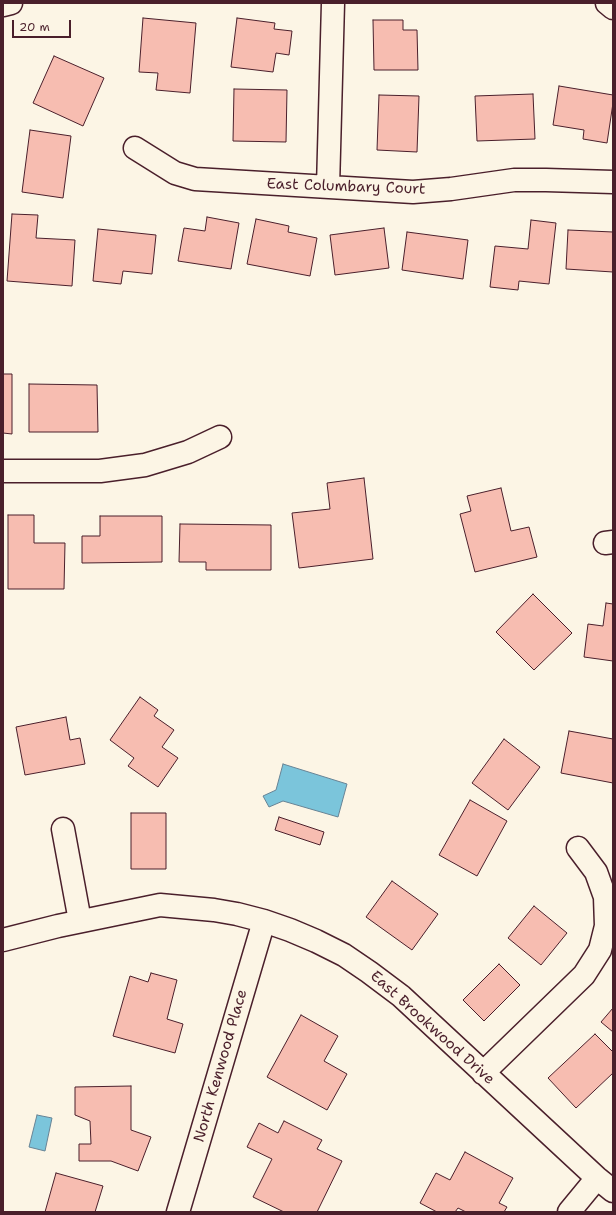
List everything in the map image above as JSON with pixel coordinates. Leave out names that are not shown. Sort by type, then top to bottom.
[{"type":"street","points":[[3,5],[11,3]]},
{"type":"street","points":[[328,187],[333,3]]},
{"type":"street","points":[[607,3],[613,8]]},
{"type":"street","name":"East Columbary Court","points":[[135,148],[175,173],[195,179],[413,192],[452,189],[514,180],[613,182]]},
{"type":"street","points":[[3,471],[100,471],[145,465],[188,452],[220,436]]},
{"type":"street","points":[[63,829],[80,921]]},
{"type":"street","points":[[483,1072],[584,975],[600,950],[606,926],[605,897],[596,872],[578,848]]},
{"type":"street","name":"East Brookwood Drive","points":[[3,940],[80,921],[160,905],[214,910],[237,914],[290,930],[344,955],[401,996],[605,1184]]},
{"type":"street","name":"North Kenwood Place","points":[[178,1212],[264,921]]},
{"type":"street","points":[[569,1212],[605,1184]]},
{"type":"water","points":[[283,764],[347,784],[338,817],[283,801],[269,807],[263,796],[276,790]]},
{"type":"water","points":[[37,1115],[52,1118],[45,1151],[29,1147]]},
{"type":"building","points":[[143,18],[196,23],[190,93],[156,90],[158,73],[139,72]]},
{"type":"building","points":[[237,18],[275,23],[274,29],[292,31],[289,55],[276,53],[273,72],[231,67]]},
{"type":"building","points":[[373,20],[403,20],[403,30],[417,30],[418,70],[374,70]]},
{"type":"building","points":[[54,56],[104,78],[83,126],[33,103]]},
{"type":"building","points":[[559,86],[613,95],[607,143],[583,139],[584,130],[553,125]]},
{"type":"building","points":[[234,89],[287,90],[286,142],[233,141]]},
{"type":"building","points":[[533,94],[535,139],[477,141],[475,96]]},
{"type":"building","points":[[379,95],[419,96],[417,152],[377,150]]},
{"type":"building","points":[[30,130],[71,136],[63,198],[22,192]]},
{"type":"building","points":[[12,214],[38,215],[36,238],[75,240],[72,286],[7,281]]},
{"type":"building","points":[[207,217],[239,223],[231,269],[178,261],[184,228],[205,231]]},
{"type":"building","points":[[256,219],[289,226],[288,232],[317,238],[310,276],[247,264]]},
{"type":"building","points":[[531,220],[556,223],[549,284],[519,281],[518,290],[490,287],[495,246],[528,249]]},
{"type":"building","points":[[384,228],[389,268],[335,275],[330,235]]},
{"type":"building","points":[[98,229],[156,235],[152,274],[123,271],[121,284],[93,281]]},
{"type":"building","points":[[568,230],[613,232],[613,272],[566,269]]},
{"type":"building","points":[[407,232],[468,240],[463,279],[402,270]]},
{"type":"building","points":[[3,374],[12,374],[12,434],[3,433]]},
{"type":"building","points":[[29,384],[97,385],[98,432],[29,432]]},
{"type":"building","points":[[364,478],[373,559],[299,568],[292,513],[330,509],[327,483]]},
{"type":"building","points":[[501,488],[511,531],[529,527],[537,557],[475,572],[460,514],[471,511],[467,496]]},
{"type":"building","points":[[8,515],[34,515],[34,543],[65,543],[64,589],[8,589]]},
{"type":"building","points":[[100,516],[162,516],[162,562],[82,563],[82,536],[100,536]]},
{"type":"building","points":[[180,524],[271,525],[271,570],[206,570],[206,562],[179,562]]},
{"type":"building","points":[[533,594],[572,633],[534,670],[496,632]]},
{"type":"building","points":[[606,603],[613,604],[613,661],[584,657],[588,624],[603,626]]},
{"type":"building","points":[[140,697],[158,710],[154,716],[174,730],[162,747],[178,758],[158,787],[128,766],[134,758],[110,740]]},
{"type":"building","points":[[66,717],[70,740],[80,738],[85,764],[25,775],[16,727]]},
{"type":"building","points":[[569,731],[613,739],[613,783],[561,773]]},
{"type":"building","points":[[504,739],[540,767],[508,810],[472,783]]},
{"type":"building","points":[[470,800],[507,821],[477,876],[439,855]]},
{"type":"building","points":[[131,813],[166,813],[166,869],[131,869]]},
{"type":"building","points":[[279,817],[324,832],[320,845],[275,830]]},
{"type":"building","points":[[392,881],[438,914],[412,950],[366,917]]},
{"type":"building","points":[[534,906],[567,933],[541,965],[508,938]]},
{"type":"building","points":[[499,964],[520,985],[484,1021],[463,1000]]},
{"type":"building","points":[[151,973],[177,980],[167,1019],[183,1024],[175,1053],[113,1036],[130,976],[148,982]]},
{"type":"building","points":[[613,1008],[613,1032],[601,1022]]},
{"type":"building","points":[[301,1015],[338,1036],[324,1061],[347,1074],[327,1110],[267,1077]]},
{"type":"building","points":[[595,1034],[613,1052],[613,1073],[576,1108],[548,1078]]},
{"type":"building","points":[[131,1086],[131,1130],[151,1137],[138,1171],[111,1161],[79,1161],[79,1144],[91,1144],[90,1121],[75,1115],[75,1087]]},
{"type":"building","points":[[284,1121],[322,1140],[317,1149],[342,1161],[317,1212],[284,1212],[253,1197],[272,1159],[247,1147],[259,1123],[278,1133]]},
{"type":"building","points":[[465,1152],[513,1178],[499,1203],[507,1207],[504,1212],[466,1212],[458,1208],[455,1212],[437,1212],[420,1203],[436,1173],[450,1180]]},
{"type":"building","points":[[56,1173],[103,1186],[95,1212],[45,1212]]}]
